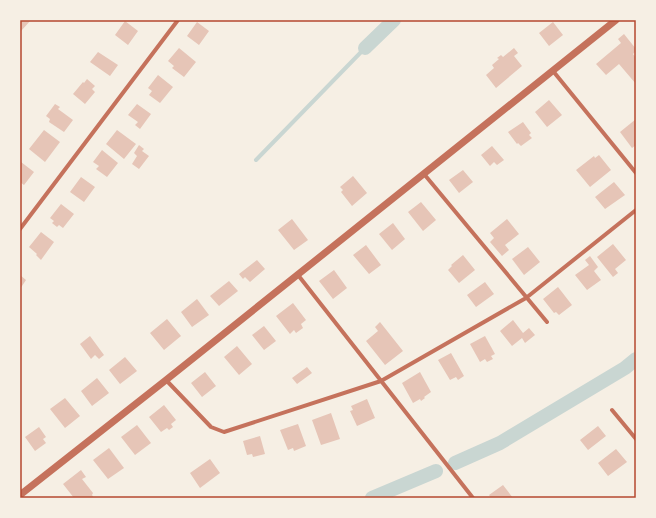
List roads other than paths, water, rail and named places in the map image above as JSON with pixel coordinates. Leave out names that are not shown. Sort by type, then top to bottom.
[{"type":"street","points":[[20,229],[178,20]]},
{"type":"street","points":[[20,495],[616,20]]},
{"type":"street","points":[[553,71],[636,173]]},
{"type":"street","points":[[424,174],[547,322]]},
{"type":"street","points":[[166,380],[211,427],[224,432],[381,381],[526,298],[636,210]]},
{"type":"street","points":[[298,274],[473,498]]},
{"type":"street","points":[[612,410],[636,438]]},
{"type":"waterway","points":[[365,48],[394,20]]},
{"type":"waterway","points":[[256,160],[365,48]]},
{"type":"waterway","points":[[455,463],[500,443],[625,368],[636,359]]},
{"type":"waterway","points":[[372,498],[436,471]]}]
